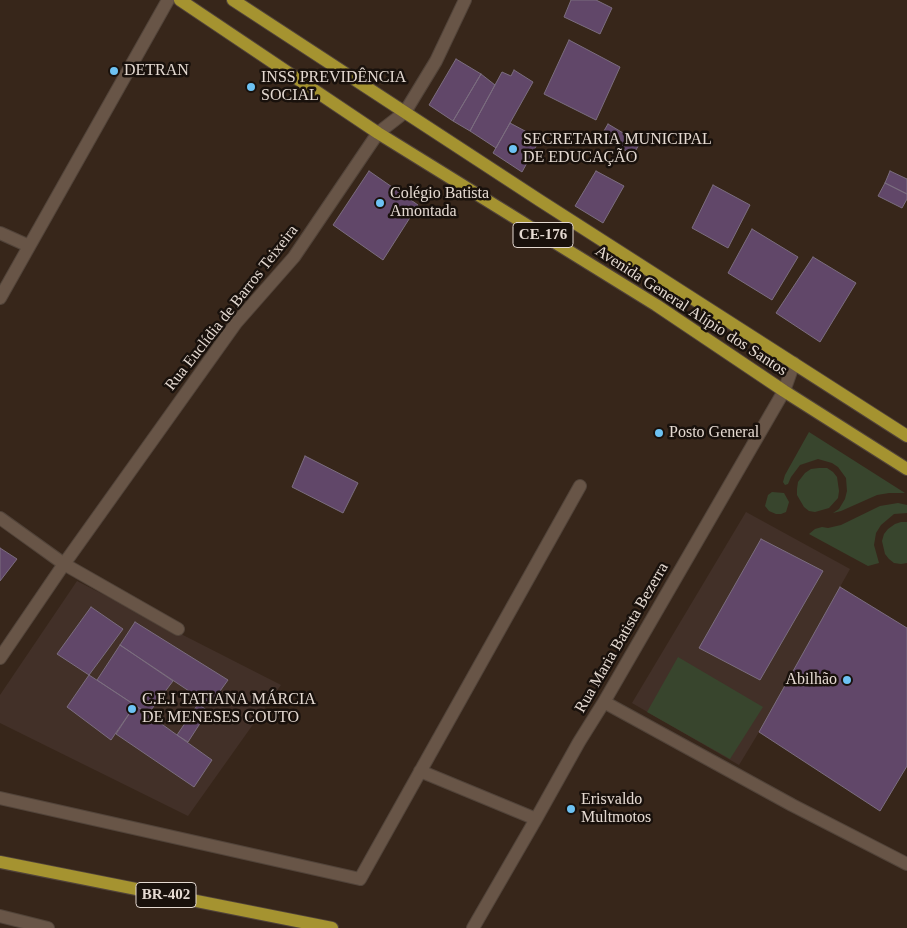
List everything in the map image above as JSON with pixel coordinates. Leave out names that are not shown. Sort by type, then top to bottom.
[{"type":"main road","name":"Avenida General Alípio dos Santos","points":[[180,0],[378,133],[656,305],[784,390],[907,468]]},
{"type":"main road","name":"Avenida General Alípio dos Santos","points":[[233,0],[539,200],[907,436]]},
{"type":"main road","name":"BR-402","points":[[0,862],[332,928]]},
{"type":"street","points":[[0,298],[168,0]]},
{"type":"street","name":"Rua Euclídia de Barros Teixeira","points":[[0,658],[64,564],[236,323],[294,258],[378,133],[405,112],[436,61],[465,0]]},
{"type":"street","points":[[0,233],[29,246]]},
{"type":"street","name":"Rua Maria Batista Bezerra","points":[[473,928],[784,390],[794,363]]},
{"type":"street","points":[[0,798],[360,879],[580,486]]},
{"type":"street","points":[[0,518],[64,564],[178,630]]},
{"type":"street","points":[[604,702],[792,805],[907,864]]},
{"type":"street","points":[[420,771],[536,819]]},
{"type":"street","points":[[0,916],[48,928]]},
{"type":"shaded area","points":[[746,512],[850,569],[739,765],[632,703]]},
{"type":"shaded area","name":"C.E.I TATIANA MÁRCIA DE MENESES COUTO","points":[[77,581],[281,685],[188,816],[0,723],[0,695]]},
{"type":"green space","points":[[809,432],[905,493],[877,495],[833,513],[839,509],[845,499],[847,491],[846,478],[838,467],[818,459],[800,465],[788,484],[785,485],[783,482],[785,475]]},
{"type":"green space","points":[[827,468],[833,472],[837,477],[839,491],[838,498],[829,508],[815,512],[809,511],[804,507],[797,495],[797,489],[798,482],[805,473],[811,469]]},
{"type":"green space","points":[[772,492],[784,493],[789,502],[786,512],[776,514],[769,511],[765,506],[768,495]]},
{"type":"green space","points":[[898,503],[907,505],[907,513],[894,514],[881,525],[876,533],[874,545],[879,563],[868,566],[809,534],[815,529],[822,527],[828,528],[841,525],[880,506]]},
{"type":"green space","points":[[901,522],[907,522],[907,563],[901,564],[894,563],[889,559],[885,554],[882,541],[888,529]]},
{"type":"green space","points":[[678,657],[763,707],[730,759],[647,712]]},
{"type":"building","points":[[571,0],[596,0],[612,8],[600,34],[564,17]]},
{"type":"building","points":[[569,40],[620,67],[596,120],[544,94]]},
{"type":"building","points":[[456,59],[481,74],[453,121],[429,105]]},
{"type":"building","points":[[514,70],[533,82],[496,148],[470,131],[502,72],[511,76]]},
{"type":"building","points":[[481,74],[495,85],[470,131],[453,121]]},
{"type":"building","points":[[510,123],[540,139],[522,172],[493,153]]},
{"type":"building","points":[[608,124],[640,143],[633,155],[601,136]]},
{"type":"building","points":[[369,171],[418,205],[383,260],[333,225]]},
{"type":"building","points":[[596,171],[624,186],[603,223],[575,206]]},
{"type":"building","points":[[890,171],[907,179],[907,194],[885,183]]},
{"type":"building","points":[[885,183],[907,194],[907,199],[902,208],[878,196]]},
{"type":"building","points":[[713,185],[750,205],[728,248],[692,228]]},
{"type":"building","points":[[752,229],[798,257],[772,300],[728,273]]},
{"type":"building","points":[[813,257],[856,283],[820,342],[776,313]]},
{"type":"building","points":[[305,456],[358,483],[343,513],[292,487]]},
{"type":"building","points":[[761,539],[823,571],[760,680],[699,648]]},
{"type":"building","points":[[0,548],[17,559],[0,581]]},
{"type":"building","name":"Abilhão","points":[[840,587],[907,628],[907,766],[880,811],[759,732]]},
{"type":"building","points":[[91,607],[123,629],[89,675],[57,654]]},
{"type":"building","points":[[135,622],[228,680],[210,705],[120,645]]},
{"type":"building","points":[[120,645],[173,681],[148,714],[97,680]]},
{"type":"building","points":[[89,675],[135,705],[111,740],[67,707]]},
{"type":"building","points":[[198,704],[208,711],[188,742],[177,735]]},
{"type":"building","points":[[135,705],[212,760],[194,787],[116,734]]},
{"type":"place","name":"DETRAN","points":[[114,71]]},
{"type":"place","name":"INSS PREVIDÊNCIA SOCIAL","points":[[251,87]]},
{"type":"place","name":"SECRETARIA MUNICIPAL DE EDUCAÇÃO","points":[[513,149]]},
{"type":"place","name":"Colégio Batista Amontada","points":[[380,203]]},
{"type":"place","name":"Posto General","points":[[659,433]]},
{"type":"place","name":"Abilhão","points":[[847,680]]},
{"type":"place","name":"C.E.I TATIANA MÁRCIA DE MENESES COUTO","points":[[132,709]]},
{"type":"place","name":"Erisvaldo Multmotos","points":[[571,809]]}]
